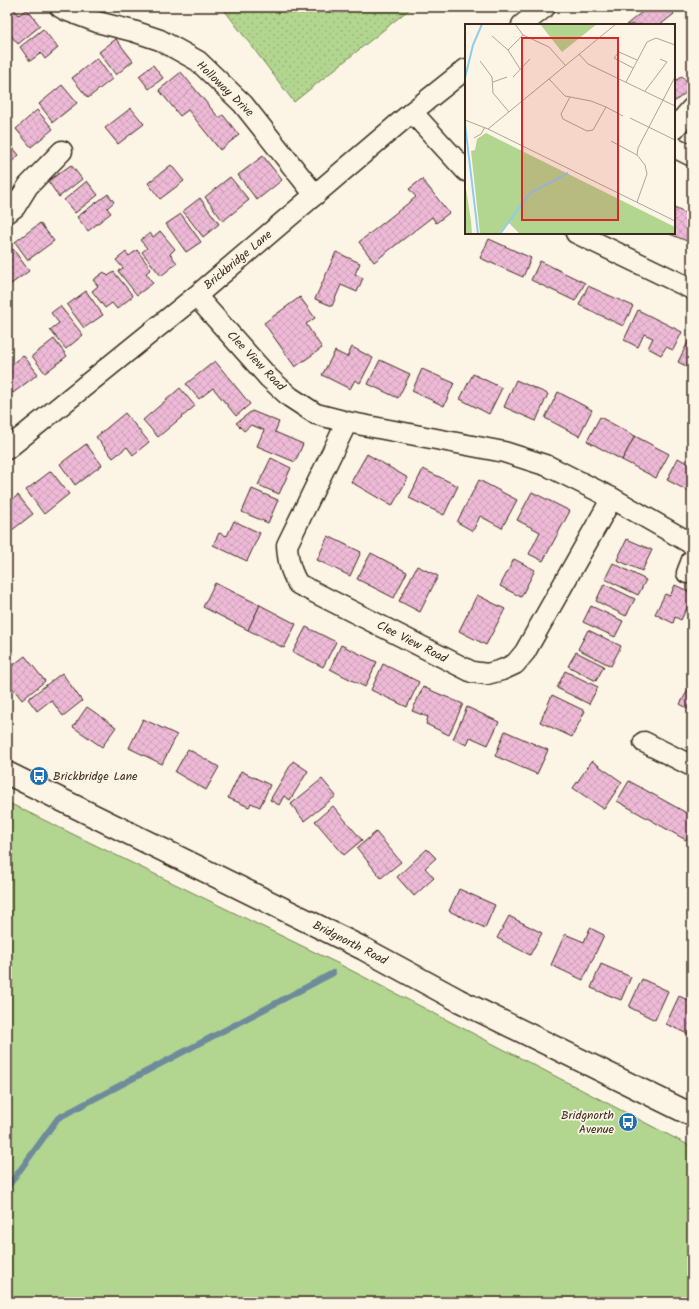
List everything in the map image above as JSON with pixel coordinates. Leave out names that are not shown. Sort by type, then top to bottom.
[{"type":"main road","name":"Bridgnorth Road","points":[[7,773],[364,949],[458,1000],[692,1115]]},
{"type":"street","name":"Holloway Drive","points":[[60,7],[97,22],[133,31],[160,40],[198,61],[243,104],[315,195]]},
{"type":"street","points":[[523,24],[544,7]]},
{"type":"street","name":"Brickbridge Lane","points":[[7,449],[196,296],[412,112],[465,70]]},
{"type":"street","points":[[675,129],[692,108]]},
{"type":"street","points":[[412,112],[465,170]]},
{"type":"street","points":[[675,148],[692,156]]},
{"type":"street","points":[[7,212],[15,207],[28,186],[62,151]]},
{"type":"street","points":[[578,234],[692,289]]},
{"type":"street","name":"Clee View Road","points":[[196,296],[268,378],[290,397],[316,414],[347,422],[504,452],[548,466],[612,498],[692,544]]},
{"type":"street","name":"Clee View Road","points":[[347,422],[287,545],[287,557],[290,570],[298,584],[472,672],[487,674],[502,670],[515,664],[525,652],[612,498]]},
{"type":"street","points":[[644,742],[692,766]]},
{"type":"green space","points":[[222,7],[412,7],[294,102]]},
{"type":"green space","points":[[7,802],[337,963],[692,1147],[692,1302],[7,1302]]},
{"type":"building","points":[[11,7],[19,15],[27,9],[40,26],[18,44],[7,31],[7,10]]},
{"type":"building","points":[[648,7],[671,7],[670,8],[674,14],[661,24],[627,24]]},
{"type":"building","points":[[43,29],[58,48],[45,59],[41,53],[30,61],[20,47]]},
{"type":"building","points":[[116,39],[133,61],[116,75],[99,52]]},
{"type":"building","points":[[97,58],[112,79],[88,98],[72,78]]},
{"type":"building","points":[[153,65],[163,78],[149,89],[139,76]]},
{"type":"building","points":[[181,72],[219,118],[223,115],[239,135],[220,150],[188,110],[180,116],[159,90]]},
{"type":"building","points":[[682,76],[692,88],[675,101],[675,81]]},
{"type":"building","points":[[62,85],[77,103],[53,122],[39,104]]},
{"type":"building","points":[[131,108],[144,124],[118,144],[105,128]]},
{"type":"building","points":[[37,110],[53,129],[31,147],[16,129]]},
{"type":"building","points":[[7,141],[19,155],[7,166]]},
{"type":"building","points":[[263,156],[282,180],[257,200],[238,175]]},
{"type":"building","points":[[71,165],[82,179],[59,197],[48,181]]},
{"type":"building","points":[[171,165],[184,181],[160,199],[148,183]]},
{"type":"building","points":[[230,177],[249,200],[223,221],[205,197]]},
{"type":"building","points":[[422,179],[449,213],[436,223],[432,217],[374,262],[359,242],[416,197],[409,189]]},
{"type":"building","points":[[87,181],[98,195],[75,213],[64,200]]},
{"type":"building","points":[[108,194],[114,202],[107,208],[111,213],[88,231],[77,217]]},
{"type":"building","points":[[200,198],[219,224],[203,237],[183,211]]},
{"type":"building","points":[[675,208],[692,216],[692,243],[670,234],[675,234]]},
{"type":"building","points":[[181,214],[201,242],[186,252],[166,224]]},
{"type":"building","points":[[40,223],[54,241],[28,260],[15,242]]},
{"type":"building","points":[[160,231],[175,249],[170,254],[177,263],[161,276],[142,252],[147,248],[140,240],[150,233],[153,237]]},
{"type":"building","points":[[489,239],[531,258],[523,277],[480,258]]},
{"type":"building","points":[[13,249],[29,271],[11,284],[7,279],[7,254]]},
{"type":"building","points":[[137,250],[151,269],[146,273],[153,283],[137,295],[118,271],[123,268],[116,260],[126,252],[129,256]]},
{"type":"building","points":[[336,252],[360,263],[355,274],[363,278],[357,292],[341,285],[332,306],[315,299]]},
{"type":"building","points":[[540,261],[585,283],[575,301],[531,280]]},
{"type":"building","points":[[104,272],[108,276],[114,272],[133,296],[117,309],[112,303],[105,308],[92,291],[98,286],[93,280]]},
{"type":"building","points":[[588,286],[633,306],[623,326],[579,305]]},
{"type":"building","points":[[86,291],[103,315],[84,328],[67,305]]},
{"type":"building","points":[[300,297],[315,318],[306,324],[322,348],[295,367],[264,323]]},
{"type":"building","points":[[60,306],[83,335],[66,349],[50,330],[59,323],[51,313]]},
{"type":"building","points":[[638,310],[682,332],[673,350],[666,347],[661,355],[648,348],[653,338],[644,334],[638,347],[624,340]]},
{"type":"building","points":[[54,339],[67,356],[45,373],[32,356]]},
{"type":"building","points":[[689,340],[692,341],[692,369],[678,362]]},
{"type":"building","points":[[352,347],[373,358],[360,383],[355,380],[350,389],[322,375],[335,351],[347,357]]},
{"type":"building","points":[[23,355],[38,374],[13,393],[7,385],[7,368]]},
{"type":"building","points":[[380,360],[410,374],[398,398],[368,384]]},
{"type":"building","points":[[215,361],[250,404],[236,416],[213,388],[199,399],[186,384]]},
{"type":"building","points":[[422,369],[454,383],[444,406],[412,391]]},
{"type":"building","points":[[473,374],[502,388],[489,414],[460,399]]},
{"type":"building","points":[[516,380],[548,394],[536,421],[504,407]]},
{"type":"building","points":[[180,388],[195,406],[158,437],[143,420]]},
{"type":"building","points":[[558,392],[592,410],[579,436],[545,418]]},
{"type":"building","points":[[252,411],[279,422],[275,432],[303,444],[295,462],[257,446],[264,430],[251,425],[244,431],[236,423]]},
{"type":"building","points":[[125,413],[149,442],[133,455],[127,447],[113,458],[96,437]]},
{"type":"building","points":[[600,417],[635,436],[622,460],[587,441]]},
{"type":"building","points":[[635,436],[669,454],[656,478],[622,460]]},
{"type":"building","points":[[86,444],[102,465],[75,485],[60,464]]},
{"type":"building","points":[[367,454],[408,478],[392,506],[351,482]]},
{"type":"building","points":[[271,458],[291,468],[279,494],[258,485]]},
{"type":"building","points":[[678,458],[692,466],[692,493],[667,480]]},
{"type":"building","points":[[423,469],[458,486],[444,515],[409,498]]},
{"type":"building","points":[[51,471],[69,494],[44,514],[26,490]]},
{"type":"building","points":[[479,480],[517,500],[502,528],[480,516],[473,531],[457,522]]},
{"type":"building","points":[[252,489],[278,500],[268,523],[242,512]]},
{"type":"building","points":[[532,492],[570,511],[543,561],[529,554],[540,532],[517,520]]},
{"type":"building","points":[[18,495],[33,514],[7,534],[7,504]]},
{"type":"building","points":[[234,521],[260,533],[247,561],[213,545],[219,533],[227,536]]},
{"type":"building","points":[[328,536],[361,552],[350,576],[317,560]]},
{"type":"building","points":[[627,539],[652,550],[642,571],[617,560]]},
{"type":"building","points":[[371,553],[407,572],[394,598],[357,579]]},
{"type":"building","points":[[514,559],[535,570],[521,597],[500,586]]},
{"type":"building","points":[[613,563],[646,580],[638,595],[605,579]]},
{"type":"building","points":[[417,566],[438,576],[420,612],[399,601]]},
{"type":"building","points":[[215,583],[260,605],[248,630],[203,607]]},
{"type":"building","points":[[604,584],[635,599],[626,616],[596,601]]},
{"type":"building","points":[[675,585],[692,593],[692,597],[681,620],[675,617],[673,623],[655,614],[665,594],[670,596]]},
{"type":"building","points":[[477,595],[505,609],[486,645],[459,631]]},
{"type":"building","points":[[260,605],[296,624],[284,648],[248,630]]},
{"type":"building","points":[[591,606],[623,621],[615,637],[583,622]]},
{"type":"building","points":[[692,610],[692,623],[687,621]]},
{"type":"building","points":[[306,627],[336,642],[323,667],[293,652]]},
{"type":"building","points":[[588,630],[621,646],[611,666],[578,649]]},
{"type":"building","points":[[341,645],[377,662],[365,687],[330,669]]},
{"type":"building","points":[[576,652],[604,666],[596,681],[568,666]]},
{"type":"building","points":[[25,656],[45,681],[22,700],[12,687],[7,691],[7,670]]},
{"type":"building","points":[[383,664],[419,682],[407,707],[371,690]]},
{"type":"building","points":[[565,671],[598,687],[589,704],[557,688]]},
{"type":"building","points":[[62,673],[82,701],[63,716],[51,700],[37,711],[28,699]]},
{"type":"building","points":[[692,683],[692,711],[680,704]]},
{"type":"building","points":[[423,687],[463,704],[449,735],[426,724],[428,717],[412,711]]},
{"type":"building","points":[[552,695],[585,711],[572,737],[540,722]]},
{"type":"building","points":[[87,707],[116,727],[102,747],[73,727]]},
{"type":"building","points":[[467,707],[499,722],[488,745],[470,737],[467,745],[453,739]]},
{"type":"building","points":[[143,719],[177,735],[162,764],[129,748]]},
{"type":"building","points":[[505,731],[548,750],[537,774],[495,756]]},
{"type":"building","points":[[188,749],[219,767],[206,790],[175,772]]},
{"type":"building","points":[[293,761],[308,771],[290,800],[284,796],[279,805],[270,800]]},
{"type":"building","points":[[592,761],[622,782],[604,809],[573,788]]},
{"type":"building","points":[[241,771],[270,785],[260,807],[251,803],[249,807],[228,798]]},
{"type":"building","points":[[322,779],[336,796],[304,821],[291,804]]},
{"type":"building","points":[[629,781],[692,816],[692,830],[686,840],[617,801]]},
{"type":"building","points":[[333,806],[362,840],[344,855],[315,821]]},
{"type":"building","points":[[376,832],[401,862],[381,878],[357,848]]},
{"type":"building","points":[[427,849],[436,858],[425,868],[434,878],[414,896],[397,877]]},
{"type":"building","points":[[459,889],[495,905],[485,928],[449,911]]},
{"type":"building","points":[[509,916],[542,933],[530,955],[497,938]]},
{"type":"building","points":[[590,928],[604,935],[583,980],[551,965],[565,934],[584,942]]},
{"type":"building","points":[[601,964],[631,977],[621,1000],[591,988]]},
{"type":"building","points":[[642,979],[668,991],[655,1020],[629,1007]]},
{"type":"building","points":[[679,996],[692,1002],[692,1036],[666,1024]]},
{"type":"waterway","points":[[7,1188],[58,1118],[333,973]]},
{"type":"place","name":"Brickbridge Lane","points":[[39,776]]},
{"type":"place","name":"Bridgnorth Avenue","points":[[628,1122]]}]
